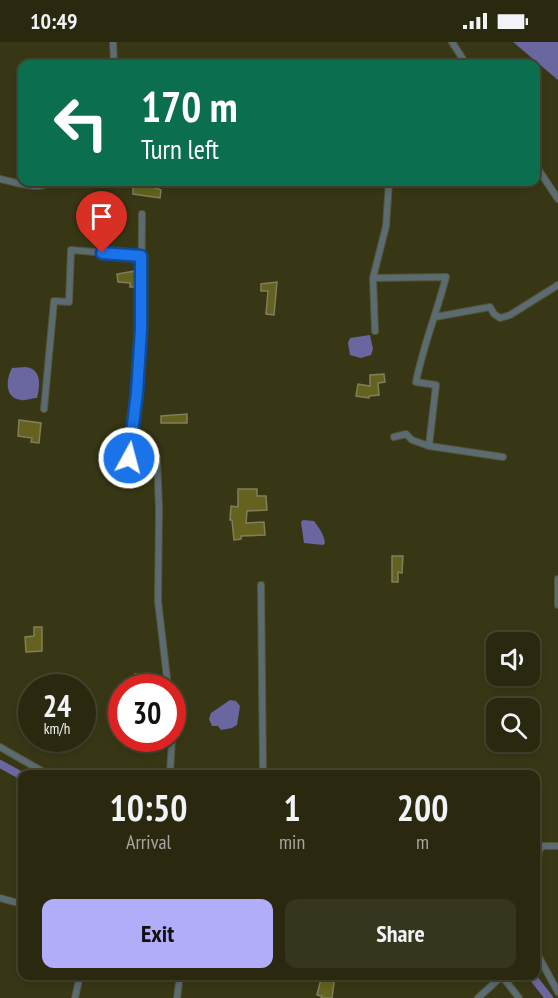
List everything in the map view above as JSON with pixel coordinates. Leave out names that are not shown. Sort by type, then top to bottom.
[{"type":"street","points":[[114,42],[114,60]]},
{"type":"street","points":[[452,42],[463,60]]},
{"type":"street","points":[[540,172],[558,199]]},
{"type":"street","points":[[0,179],[18,183]]},
{"type":"street","points":[[375,331],[373,278],[386,226],[389,186]]},
{"type":"street","points":[[142,214],[141,330],[137,392],[129,458],[158,458],[158,601],[166,674]]},
{"type":"street","points":[[44,410],[54,301],[69,302],[71,250],[141,256]]},
{"type":"street","points":[[373,278],[446,277],[419,364],[416,381],[436,385],[429,446]]},
{"type":"street","points":[[435,317],[490,308],[500,318],[510,315],[558,285]]},
{"type":"street","points":[[394,437],[406,434],[412,440],[429,446],[503,457]]},
{"type":"street","points":[[558,579],[558,604]]},
{"type":"street","points":[[261,585],[263,770]]},
{"type":"street","points":[[0,747],[40,770]]},
{"type":"street","points":[[170,770],[171,752]]},
{"type":"street","points":[[540,849],[543,846],[558,846]]},
{"type":"street","points":[[0,898],[18,903]]},
{"type":"street","points":[[540,959],[558,992]]},
{"type":"street","points":[[75,998],[79,980]]},
{"type":"street","points":[[177,998],[179,980]]},
{"type":"street","points":[[478,998],[498,980]]},
{"type":"street","points":[[505,980],[519,998]]},
{"type":"shaded area","points":[[513,42],[558,42],[558,80],[540,65],[540,60],[534,60]]},
{"type":"shaded area","points":[[370,335],[373,349],[371,355],[361,358],[350,355],[348,343],[350,338]]},
{"type":"shaded area","points":[[26,367],[35,371],[39,379],[37,398],[15,399],[9,392],[8,377],[12,368]]},
{"type":"shaded area","points":[[303,520],[314,521],[324,537],[323,545],[304,543],[301,522]]},
{"type":"shaded area","points":[[230,700],[236,701],[240,706],[237,725],[221,730],[218,726],[212,726],[209,719],[211,713]]},
{"type":"building","points":[[150,186],[161,190],[160,198],[133,194],[133,187]]},
{"type":"building","points":[[135,271],[136,287],[130,287],[130,283],[118,282],[117,274]]},
{"type":"building","points":[[277,282],[274,315],[266,314],[268,291],[261,291],[261,284]]},
{"type":"building","points":[[384,374],[385,382],[378,383],[379,395],[369,396],[369,398],[356,396],[358,384],[370,386],[370,375]]},
{"type":"building","points":[[187,414],[187,423],[161,423],[161,416]]},
{"type":"building","points":[[19,420],[41,423],[39,443],[31,442],[32,438],[18,436]]},
{"type":"building","points":[[238,489],[257,489],[257,496],[266,496],[267,510],[247,511],[246,523],[264,522],[265,535],[241,536],[241,539],[234,540],[232,520],[230,520],[231,506],[238,507]]},
{"type":"building","points":[[392,556],[403,556],[402,573],[398,572],[398,582],[392,582]]},
{"type":"building","points":[[34,627],[42,627],[42,651],[26,652],[25,637],[34,636]]},
{"type":"building","points":[[321,980],[334,980],[332,998],[321,998],[322,996],[317,995]]},
{"type":"waterway","points":[[0,764],[18,774]]},
{"type":"waterway","points":[[535,980],[549,998]]},
{"type":"route","points":[[102,253],[141,256],[141,330],[137,392],[129,458]]}]
